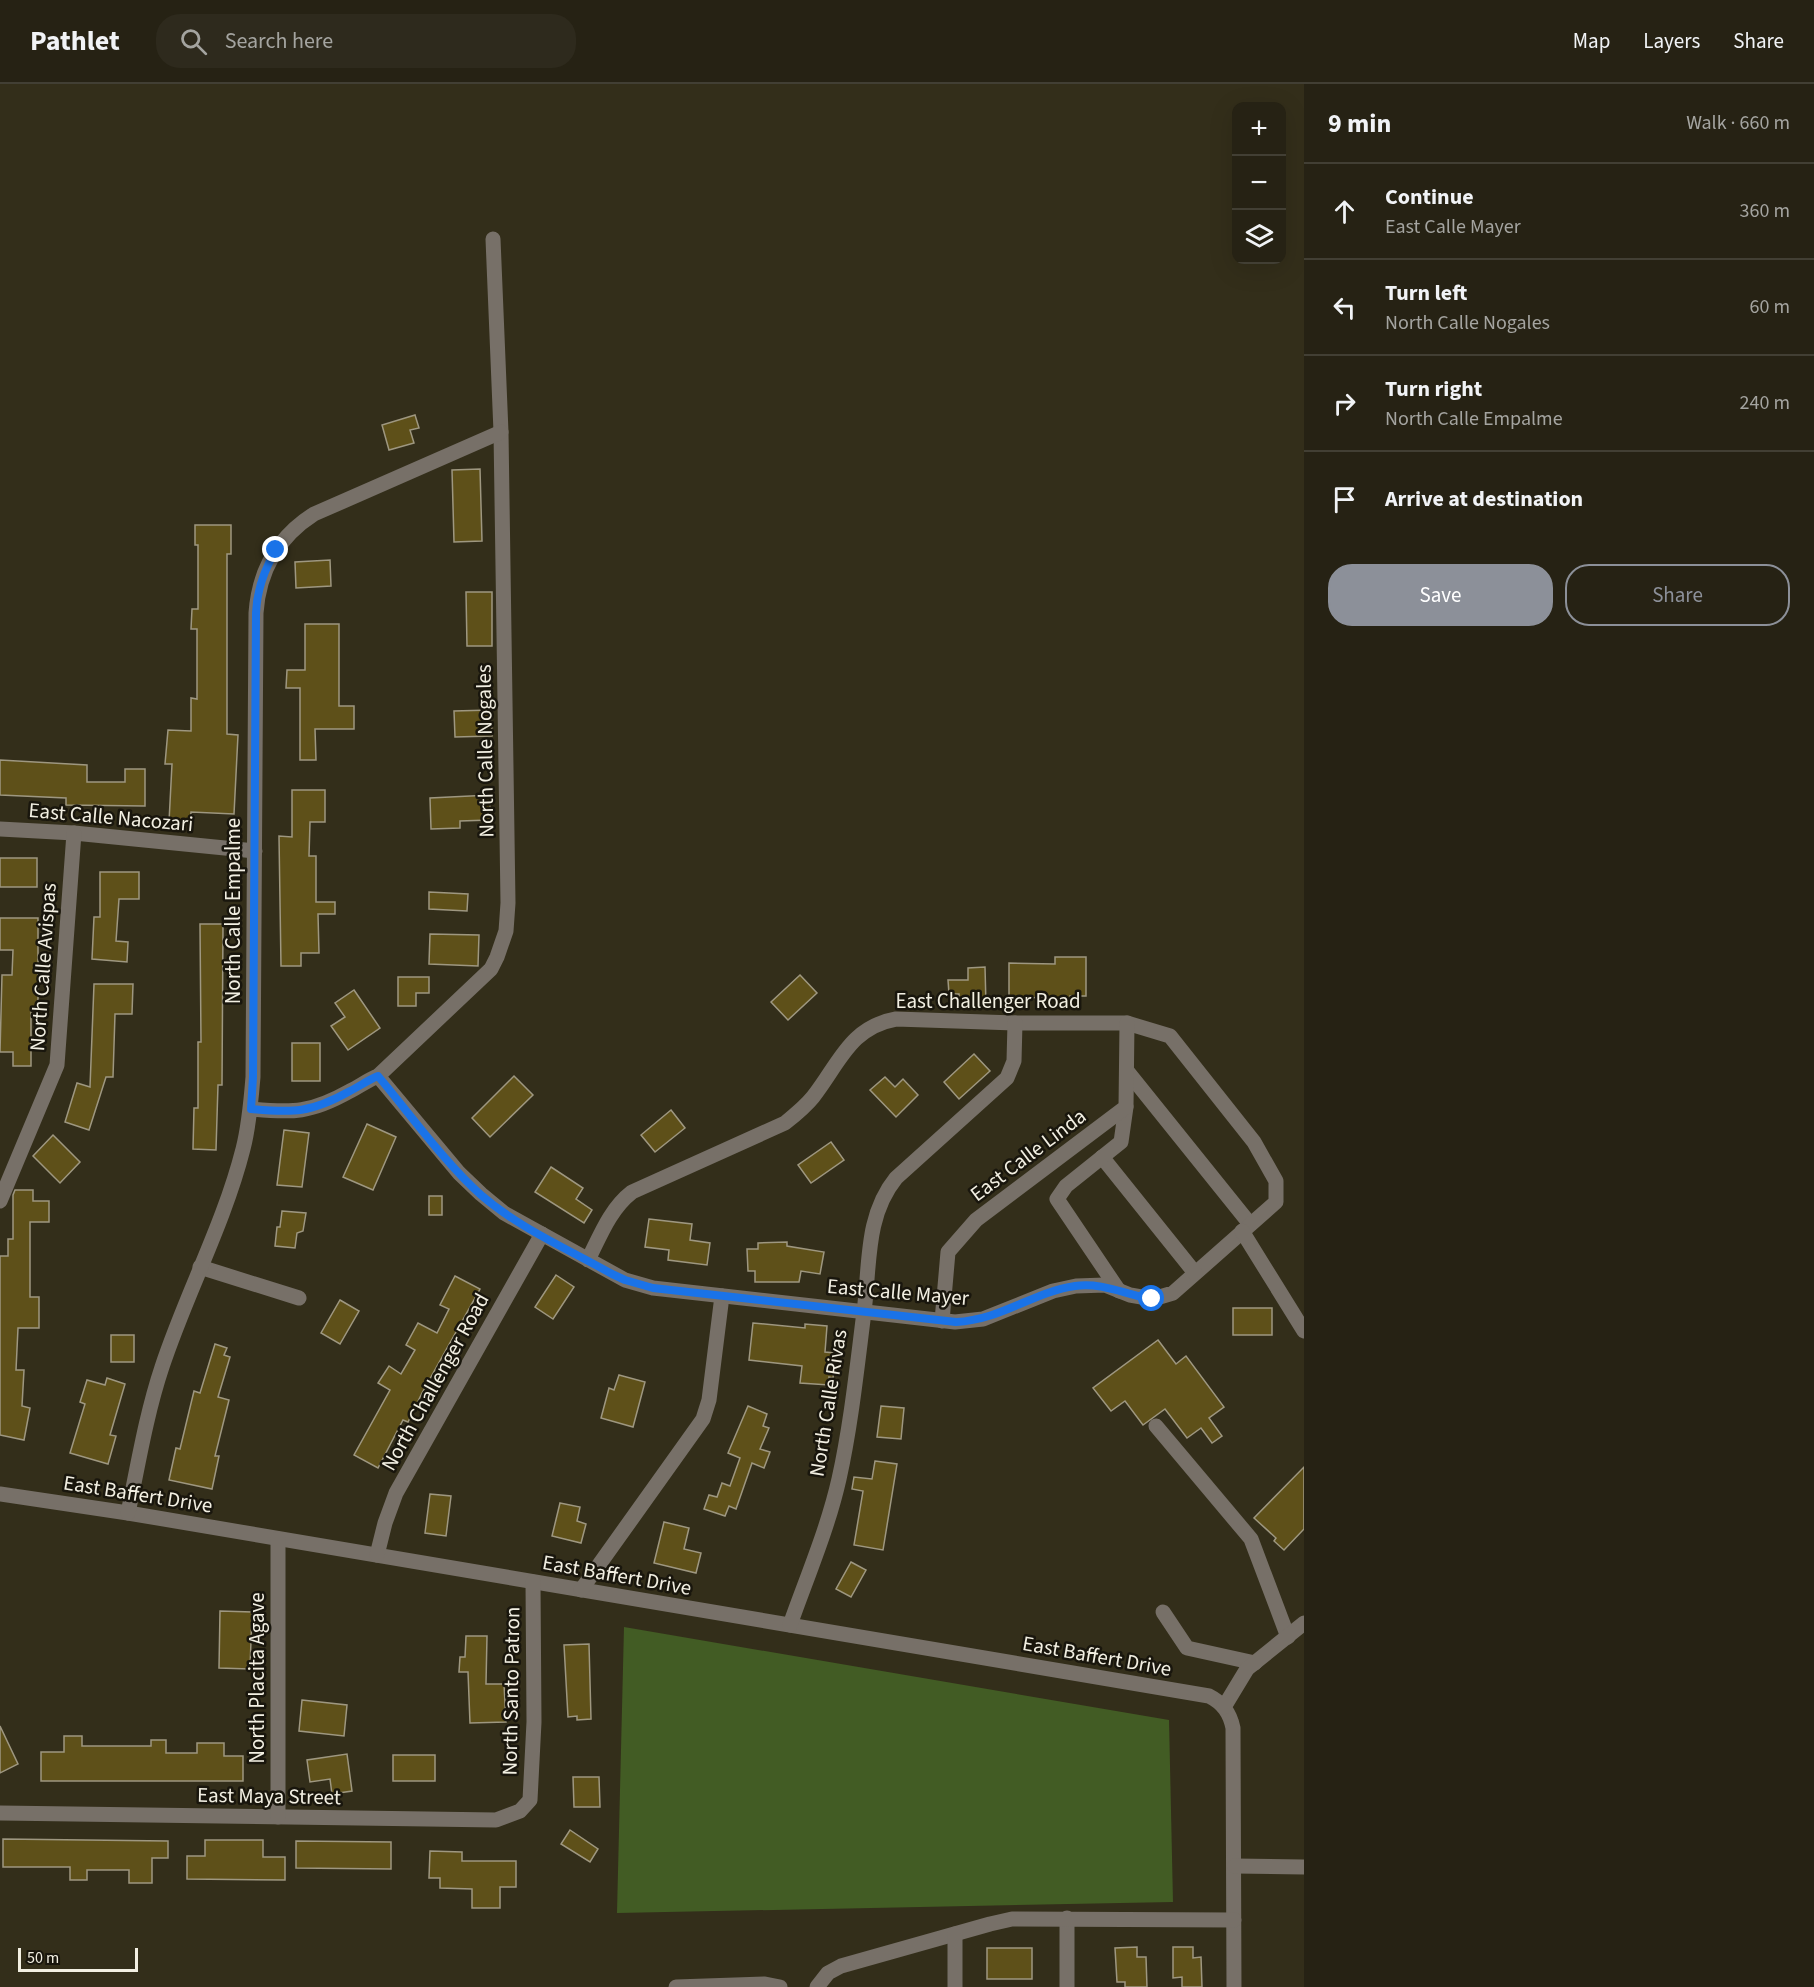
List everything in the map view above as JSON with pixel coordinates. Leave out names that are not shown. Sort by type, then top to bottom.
[{"type":"street","name":"North Calle Nogales","points":[[251,1109],[302,1111],[349,1092],[378,1076],[490,969],[506,931],[508,903],[501,432],[493,238]]},
{"type":"street","name":"North Calle Empalme","points":[[128,1514],[148,1414],[162,1367],[233,1183],[251,1109],[256,613],[259,586],[269,561],[284,539],[314,514],[501,432]]},
{"type":"street","name":"East Calle Nacozari","points":[[0,829],[74,833],[255,851]]},
{"type":"street","name":"North Calle Avispas","points":[[0,1201],[57,1065],[74,833]]},
{"type":"street","name":"East Challenger Road","points":[[588,1260],[612,1213],[626,1197],[638,1188],[785,1123],[813,1097],[848,1046],[866,1029],[880,1022],[896,1019],[1015,1023],[1127,1023]]},
{"type":"street","name":"North Calle Rivas","points":[[790,1625],[839,1479],[864,1312],[873,1222],[884,1194],[903,1171],[1007,1078],[1014,1061],[1015,1023]]},
{"type":"street","name":"East Calle Mayer","points":[[378,1076],[459,1173],[481,1194],[504,1213],[612,1274],[639,1284],[722,1296],[942,1321],[969,1321],[982,1319],[1053,1291],[1076,1286],[1105,1285],[1152,1299],[1173,1293],[1275,1202],[1276,1180],[1254,1142],[1170,1036],[1127,1023]]},
{"type":"street","points":[[1119,1291],[1057,1199],[1066,1186],[1121,1142],[1126,1107],[1127,1023]]},
{"type":"street","points":[[1126,1071],[1246,1228],[1304,1331]]},
{"type":"street","name":"East Calle Linda","points":[[942,1321],[948,1252],[976,1220],[1126,1107]]},
{"type":"street","points":[[1102,1157],[1195,1274]]},
{"type":"street","name":"North Challenger Road","points":[[377,1556],[385,1523],[396,1493],[542,1234]]},
{"type":"street","points":[[200,1267],[299,1298]]},
{"type":"street","points":[[581,1590],[703,1419],[709,1400],[722,1296]]},
{"type":"street","points":[[1156,1426],[1251,1539],[1288,1637]]},
{"type":"street","name":"East Baffert Drive","points":[[0,1494],[1205,1695],[1224,1707]]},
{"type":"street","name":"North Placita Agave","points":[[278,1539],[278,1817]]},
{"type":"street","name":"North Santo Patron","points":[[530,1800],[534,1722],[533,1582]]},
{"type":"street","points":[[1162,1612],[1187,1648],[1255,1663]]},
{"type":"street","points":[[1234,1987],[1233,1728],[1224,1707],[1247,1669],[1304,1623]]},
{"type":"street","name":"East Maya Street","points":[[0,1813],[496,1820],[520,1811],[530,1800]]},
{"type":"street","points":[[1234,1866],[1304,1867]]},
{"type":"street","points":[[1067,1918],[1067,1987]]},
{"type":"street","points":[[817,1987],[824,1977],[836,1968],[1012,1919],[1234,1920]]},
{"type":"street","points":[[955,1934],[955,1987]]},
{"type":"street","points":[[676,1987],[765,1984],[780,1987]]},
{"type":"green space","points":[[624,1627],[1169,1720],[1173,1902],[617,1913]]},
{"type":"building","points":[[415,415],[419,428],[410,430],[414,443],[389,450],[382,425]]},
{"type":"building","points":[[480,469],[482,541],[454,542],[452,470]]},
{"type":"building","points":[[195,525],[231,525],[231,554],[227,554],[227,734],[238,735],[234,814],[191,812],[190,823],[169,822],[172,764],[165,764],[168,730],[191,731],[191,698],[197,699],[197,629],[191,629],[192,609],[198,609],[198,545],[195,545]]},
{"type":"building","points":[[330,560],[331,586],[296,588],[295,562]]},
{"type":"building","points":[[466,592],[492,592],[492,646],[467,646]]},
{"type":"building","points":[[305,624],[339,624],[339,706],[354,706],[354,729],[315,729],[316,760],[300,760],[300,688],[286,688],[287,670],[305,670]]},
{"type":"building","points":[[491,710],[492,736],[455,737],[454,711]]},
{"type":"building","points":[[0,760],[87,765],[87,782],[125,782],[125,769],[145,769],[145,806],[66,805],[66,798],[0,795]]},
{"type":"building","points":[[292,790],[325,790],[325,822],[310,822],[309,856],[316,856],[316,902],[335,902],[335,914],[318,914],[319,953],[301,953],[301,966],[281,966],[279,836],[292,837]]},
{"type":"building","points":[[490,795],[490,820],[460,821],[460,828],[431,829],[430,798]]},
{"type":"building","points":[[0,858],[37,858],[37,887],[0,887]]},
{"type":"building","points":[[100,872],[139,872],[139,899],[119,899],[116,941],[128,942],[127,962],[92,959],[94,917],[100,917]]},
{"type":"building","points":[[429,892],[468,894],[467,911],[429,909]]},
{"type":"building","points":[[0,918],[38,918],[38,1009],[31,1009],[31,1066],[13,1066],[13,1052],[0,1052],[2,975],[12,975],[13,950],[0,950]]},
{"type":"building","points":[[200,924],[223,924],[222,1085],[218,1085],[216,1150],[193,1149],[194,1108],[198,1108],[198,1042],[201,1042]]},
{"type":"building","points":[[430,934],[479,935],[478,966],[429,964]]},
{"type":"building","points":[[1055,957],[1086,957],[1086,996],[1070,996],[1070,1004],[1055,1004],[1055,998],[1009,997],[1009,963],[1055,964]]},
{"type":"building","points":[[985,967],[986,1005],[959,1005],[959,994],[949,994],[948,980],[968,980],[968,968]]},
{"type":"building","points":[[800,975],[817,993],[788,1020],[771,1002]]},
{"type":"building","points":[[398,977],[429,977],[429,993],[416,993],[416,1006],[398,1006]]},
{"type":"building","points":[[94,984],[133,984],[132,1014],[115,1014],[113,1077],[106,1077],[89,1130],[65,1122],[77,1083],[90,1087]]},
{"type":"building","points":[[354,990],[380,1028],[348,1050],[331,1026],[345,1017],[335,1003]]},
{"type":"building","points":[[292,1043],[320,1043],[320,1081],[292,1081]]},
{"type":"building","points":[[974,1054],[990,1071],[959,1099],[944,1082]]},
{"type":"building","points":[[514,1076],[533,1095],[490,1137],[472,1118]]},
{"type":"building","points":[[885,1077],[895,1087],[903,1079],[918,1095],[896,1117],[870,1090]]},
{"type":"building","points":[[671,1110],[685,1128],[655,1152],[641,1135]]},
{"type":"building","points":[[367,1124],[396,1137],[373,1190],[343,1177]]},
{"type":"building","points":[[284,1130],[309,1133],[302,1187],[277,1185]]},
{"type":"building","points":[[53,1135],[80,1162],[60,1183],[33,1156]]},
{"type":"building","points":[[831,1142],[844,1160],[811,1183],[798,1165]]},
{"type":"building","points":[[551,1167],[583,1188],[576,1199],[592,1210],[584,1223],[535,1192]]},
{"type":"building","points":[[15,1190],[33,1190],[33,1201],[49,1201],[49,1222],[30,1222],[30,1297],[39,1297],[39,1328],[18,1328],[16,1370],[24,1370],[22,1406],[30,1408],[24,1440],[0,1435],[0,1256],[8,1256],[8,1239],[13,1239]]},
{"type":"building","points":[[429,1196],[442,1196],[442,1215],[429,1215]]},
{"type":"building","points":[[282,1211],[306,1213],[303,1231],[297,1233],[295,1248],[275,1246]]},
{"type":"building","points":[[649,1219],[692,1224],[690,1240],[710,1243],[707,1265],[668,1260],[669,1250],[645,1247]]},
{"type":"building","points":[[787,1242],[787,1246],[824,1252],[820,1274],[801,1271],[799,1282],[755,1282],[755,1271],[748,1271],[747,1249],[758,1249],[758,1243]]},
{"type":"building","points":[[556,1275],[574,1287],[553,1319],[535,1307]]},
{"type":"building","points":[[455,1276],[480,1289],[408,1422],[403,1420],[378,1468],[354,1455],[390,1390],[378,1383],[389,1366],[401,1374],[415,1350],[406,1345],[418,1323],[437,1333],[449,1309],[440,1305]]},
{"type":"building","points":[[340,1300],[359,1311],[340,1344],[321,1333]]},
{"type":"building","points":[[1233,1308],[1272,1308],[1272,1335],[1233,1335]]},
{"type":"building","points":[[753,1323],[805,1328],[805,1324],[827,1326],[825,1352],[835,1353],[833,1378],[829,1377],[829,1385],[800,1383],[802,1366],[749,1360]]},
{"type":"building","points":[[111,1335],[134,1335],[134,1362],[111,1362]]},
{"type":"building","points":[[1158,1340],[1176,1364],[1186,1356],[1224,1407],[1209,1418],[1222,1436],[1212,1443],[1201,1428],[1187,1438],[1165,1409],[1143,1425],[1125,1401],[1111,1411],[1093,1388]]},
{"type":"building","points":[[215,1344],[227,1348],[224,1355],[230,1357],[218,1397],[229,1400],[215,1456],[219,1456],[212,1489],[169,1480],[176,1448],[180,1449],[194,1391],[200,1393]]},
{"type":"building","points":[[619,1375],[645,1382],[633,1427],[601,1418],[609,1388],[614,1390]]},
{"type":"building","points":[[107,1378],[125,1384],[110,1435],[116,1436],[108,1464],[70,1453],[85,1404],[80,1402],[87,1380],[105,1385]]},
{"type":"building","points":[[748,1406],[767,1414],[763,1426],[769,1428],[760,1449],[770,1452],[764,1468],[752,1463],[736,1509],[729,1506],[725,1516],[704,1509],[709,1495],[717,1497],[722,1483],[730,1486],[740,1458],[728,1453]]},
{"type":"building","points":[[881,1406],[904,1408],[901,1439],[877,1437]]},
{"type":"building","points":[[875,1461],[897,1464],[883,1550],[854,1545],[863,1491],[852,1489],[854,1477],[872,1479]]},
{"type":"building","points":[[1304,1467],[1304,1529],[1284,1550],[1274,1541],[1276,1538],[1254,1518]]},
{"type":"building","points":[[430,1494],[451,1496],[446,1536],[425,1533]]},
{"type":"building","points":[[560,1503],[580,1507],[577,1521],[586,1524],[581,1543],[552,1536]]},
{"type":"building","points":[[664,1522],[689,1528],[684,1549],[701,1553],[696,1573],[654,1563]]},
{"type":"building","points":[[851,1562],[866,1570],[851,1597],[836,1589]]},
{"type":"building","points":[[220,1611],[252,1612],[250,1669],[219,1668]]},
{"type":"building","points":[[466,1636],[487,1636],[486,1684],[504,1684],[506,1722],[470,1723],[468,1672],[459,1672],[460,1657],[465,1657]]},
{"type":"building","points":[[589,1644],[591,1719],[577,1720],[577,1716],[568,1717],[564,1645]]},
{"type":"building","points":[[302,1700],[347,1705],[344,1736],[299,1731]]},
{"type":"building","points":[[0,1726],[18,1764],[0,1773]]},
{"type":"building","points":[[64,1736],[82,1736],[82,1746],[151,1746],[151,1740],[166,1740],[166,1753],[197,1753],[197,1743],[224,1743],[224,1756],[243,1756],[243,1781],[41,1781],[41,1752],[64,1752]]},
{"type":"building","points":[[347,1754],[352,1791],[332,1794],[330,1779],[310,1782],[307,1760]]},
{"type":"building","points":[[393,1755],[435,1755],[435,1781],[393,1781]]},
{"type":"building","points":[[573,1777],[599,1777],[600,1807],[574,1807]]},
{"type":"building","points":[[570,1830],[598,1849],[590,1862],[561,1844]]},
{"type":"building","points":[[3,1839],[168,1841],[168,1858],[152,1858],[152,1883],[129,1883],[129,1870],[87,1870],[87,1880],[70,1880],[70,1867],[3,1867]]},
{"type":"building","points":[[205,1840],[263,1840],[263,1857],[285,1857],[285,1880],[187,1879],[187,1856],[205,1856]]},
{"type":"building","points":[[296,1841],[391,1842],[391,1869],[296,1868]]},
{"type":"building","points":[[430,1851],[462,1852],[462,1861],[516,1861],[516,1887],[500,1887],[500,1908],[472,1908],[472,1889],[440,1888],[440,1878],[429,1878]]},
{"type":"building","points":[[1137,1947],[1137,1957],[1146,1957],[1147,1987],[1125,1987],[1125,1982],[1117,1982],[1115,1948]]},
{"type":"building","points":[[1173,1947],[1193,1947],[1193,1958],[1201,1957],[1202,1987],[1182,1987],[1182,1977],[1173,1978]]},
{"type":"building","points":[[987,1948],[1032,1948],[1032,1979],[987,1979]]},
{"type":"route","points":[[276,550],[259,586],[256,613],[251,1109],[302,1111],[349,1092],[378,1076],[459,1173],[504,1213],[612,1274],[653,1288],[956,1322],[996,1315],[1053,1291],[1076,1286],[1105,1285],[1130,1295],[1152,1299]]}]
